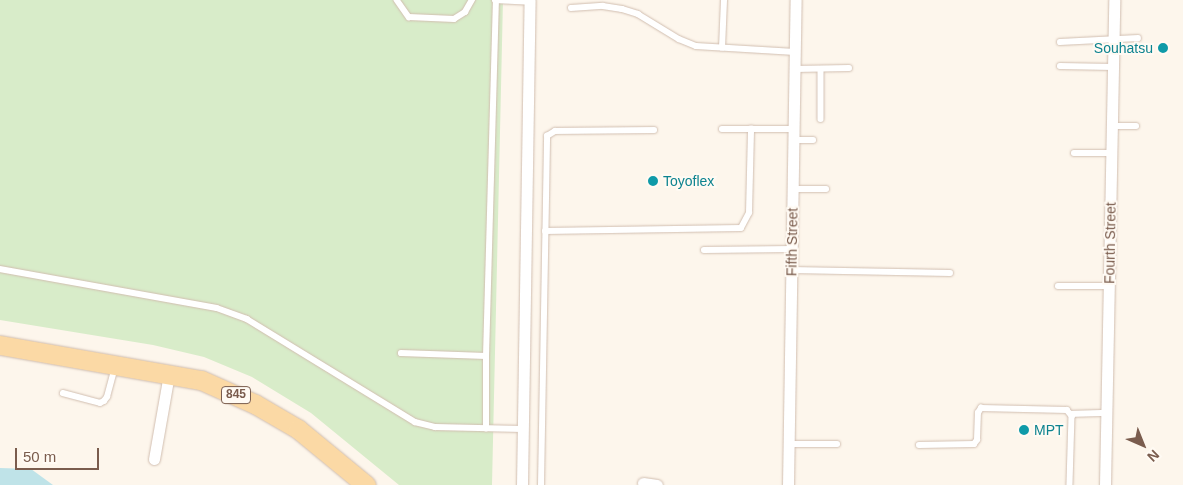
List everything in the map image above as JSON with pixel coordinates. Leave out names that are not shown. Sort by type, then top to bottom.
[{"type":"main road","name":"845","points":[[0,345],[202,380],[255,404],[298,429],[366,485]]},
{"type":"street","name":"Fifth Street","points":[[788,485],[796,0]]},
{"type":"street","name":"Fourth Street","points":[[1105,485],[1114,0]]},
{"type":"street","points":[[522,485],[530,1]]},
{"type":"street","points":[[154,458],[169,374]]},
{"type":"street","points":[[643,483],[657,485]]},
{"type":"lane","points":[[397,0],[409,17],[426,19],[454,19],[461,16],[472,0]]},
{"type":"lane","points":[[486,429],[486,356],[496,0],[530,1]]},
{"type":"lane","points":[[722,48],[724,0]]},
{"type":"lane","points":[[571,8],[603,6],[622,9],[638,14],[679,39],[696,46],[795,52]]},
{"type":"lane","points":[[1060,42],[1138,38]]},
{"type":"lane","points":[[1060,66],[1113,67]]},
{"type":"lane","points":[[795,69],[850,68]]},
{"type":"lane","points":[[821,69],[821,119]]},
{"type":"lane","points":[[1112,126],[1136,126]]},
{"type":"lane","points":[[545,232],[741,228],[749,213],[751,129]]},
{"type":"lane","points":[[722,130],[751,129],[794,135],[813,140]]},
{"type":"lane","points":[[541,485],[546,139],[549,133],[555,131],[654,130]]},
{"type":"lane","points":[[1074,153],[1111,152]]},
{"type":"lane","points":[[793,189],[826,189]]},
{"type":"lane","points":[[704,250],[792,249]]},
{"type":"lane","points":[[0,269],[217,308],[247,319],[414,422],[435,427],[522,429]]},
{"type":"lane","points":[[791,270],[950,273]]},
{"type":"lane","points":[[1058,286],[1109,286]]},
{"type":"lane","points":[[400,353],[486,356]]},
{"type":"lane","points":[[63,393],[100,402],[104,401],[107,397],[116,365]]},
{"type":"lane","points":[[919,446],[974,444],[977,440],[978,413],[981,408],[1067,410],[1071,414],[1106,413]]},
{"type":"lane","points":[[1070,485],[1071,414]]},
{"type":"lane","points":[[789,444],[837,444]]},
{"type":"green space","points":[[0,0],[503,0],[492,485],[399,485],[311,413],[252,377],[204,357],[153,345],[0,320]]},
{"type":"water","points":[[0,468],[31,469],[53,485],[0,485]]},
{"type":"place","name":"Souhatsu","points":[[1163,48]]},
{"type":"place","name":"Toyoflex","points":[[653,181]]},
{"type":"place","name":"MPT","points":[[1024,430]]}]
